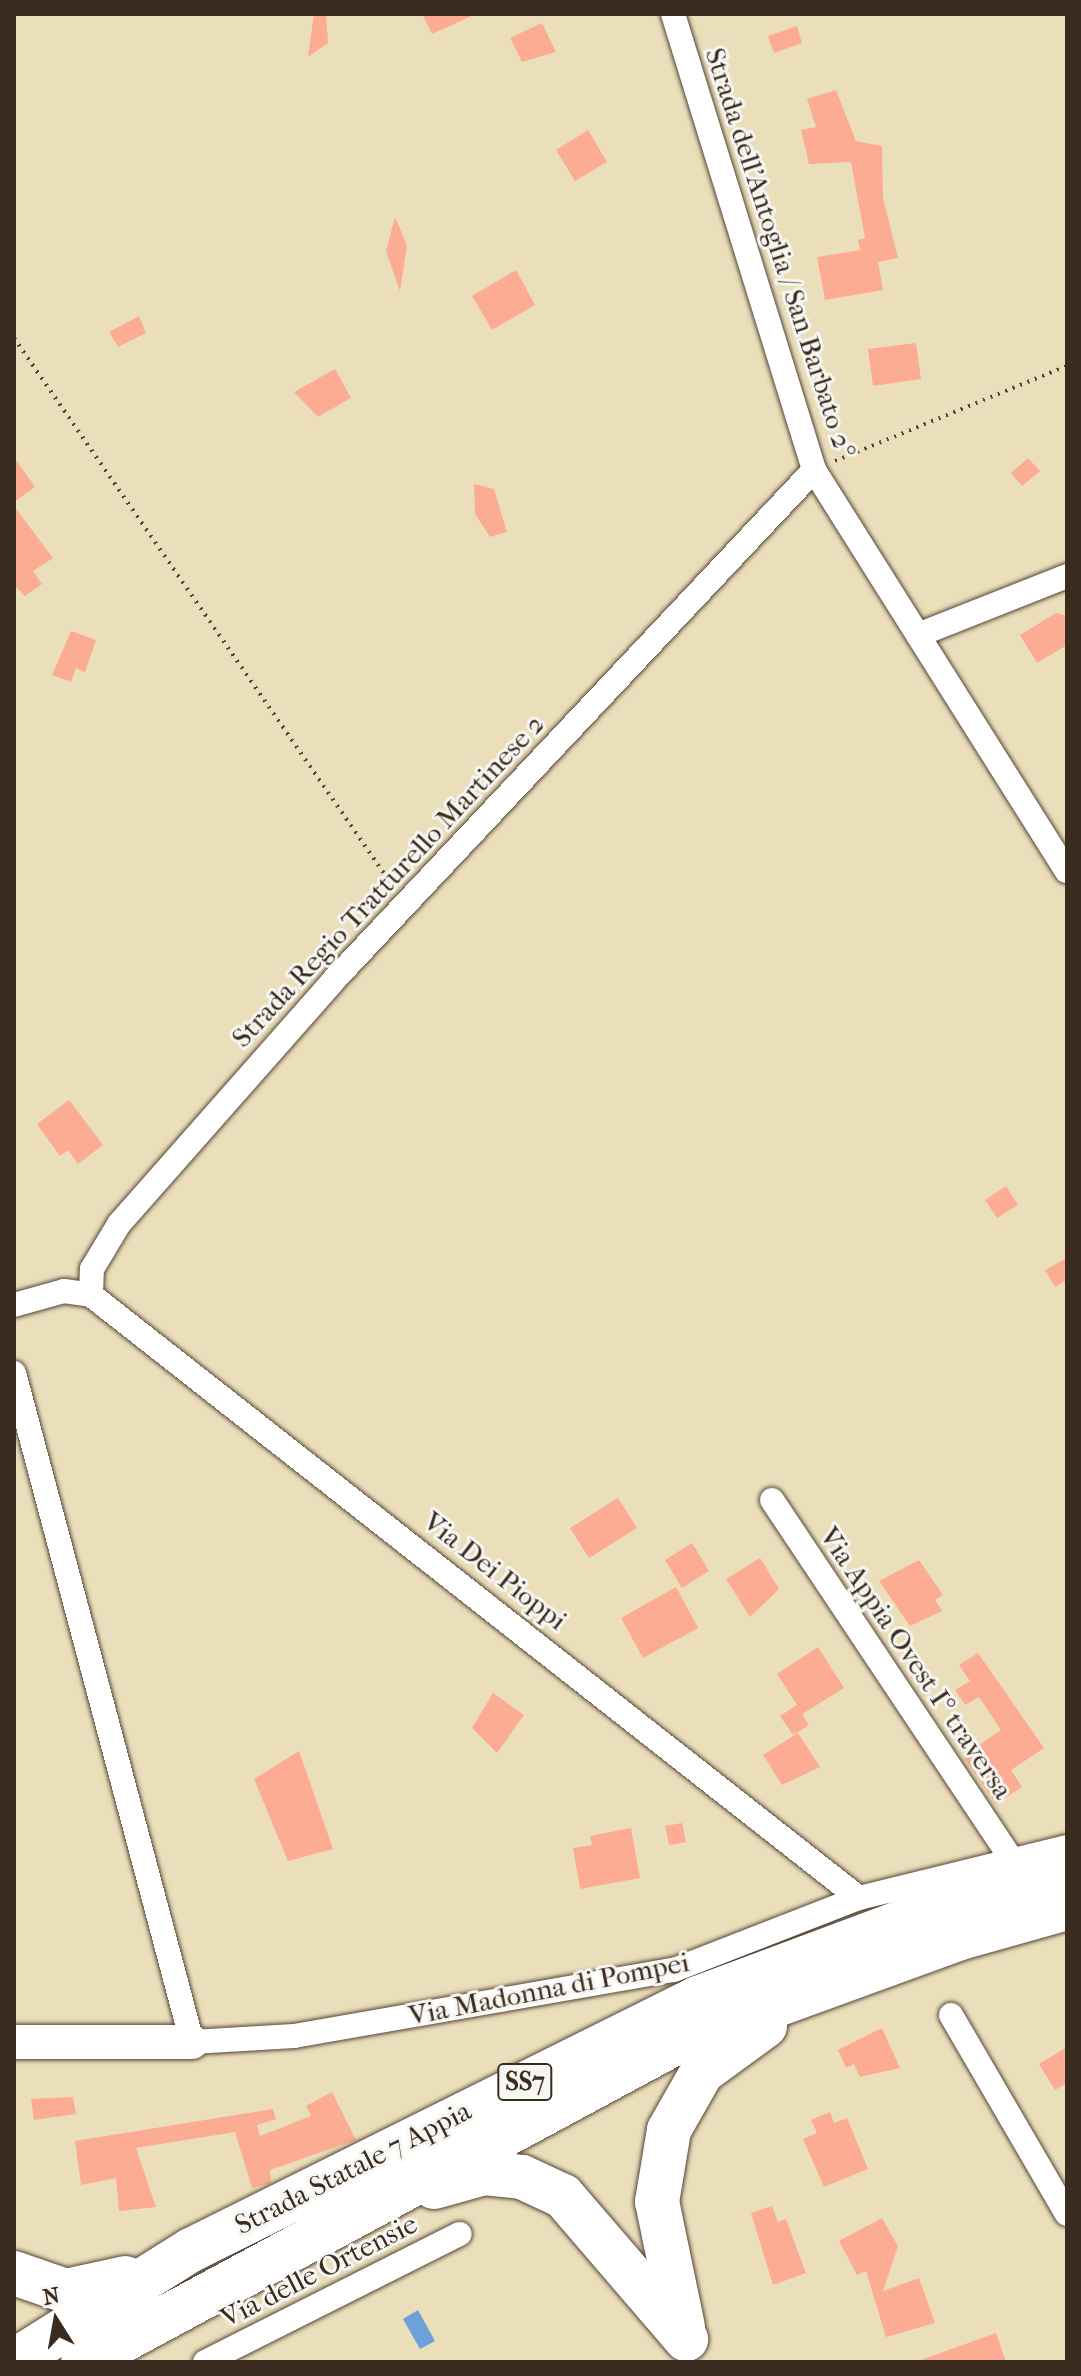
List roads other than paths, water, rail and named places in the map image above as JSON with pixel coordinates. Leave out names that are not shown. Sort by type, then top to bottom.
[{"type":"highway","name":"Strada Statale 7 Appia","points":[[14,2361],[191,2250],[698,1998],[957,1901],[1067,1873]]},
{"type":"highway","name":"Strada Statale 7 Appia","points":[[83,2362],[606,2075],[764,2005],[960,1938],[1067,1908]]},
{"type":"highway","points":[[691,2350],[657,2202],[669,2130],[702,2072],[752,2031],[904,1971],[960,1938]]},
{"type":"highway","points":[[161,2317],[447,2180],[484,2173],[522,2177],[563,2196],[691,2350]]},
{"type":"highway","points":[[14,2273],[66,2291],[113,2284],[191,2250]]},
{"type":"street","name":"Strada dell'Antoglia / San Barbato 2°","points":[[673,14],[814,470],[1067,871]]},
{"type":"street","name":"Strada Regio Tratturello Martinese 2","points":[[91,1295],[92,1269],[119,1224],[407,902],[814,470]]},
{"type":"street","points":[[918,635],[1067,576]]},
{"type":"street","points":[[14,1305],[64,1291],[91,1295]]},
{"type":"street","name":"Via Dei Pioppi","points":[[91,1295],[859,1898]]},
{"type":"street","points":[[14,1373],[192,2042]]},
{"type":"street","name":"Via Appia Ovest I° traversa","points":[[772,1500],[1011,1859]]},
{"type":"street","name":"Via Madonna di Pompei","points":[[14,2042],[192,2042],[294,2036],[674,1970],[859,1898],[1067,1847]]},
{"type":"street","points":[[951,2015],[1067,2214]]},
{"type":"street","name":"Via delle Ortensie","points":[[205,2362],[460,2234]]},
{"type":"water","points":[[418,2310],[435,2341],[420,2349],[403,2319]]}]
